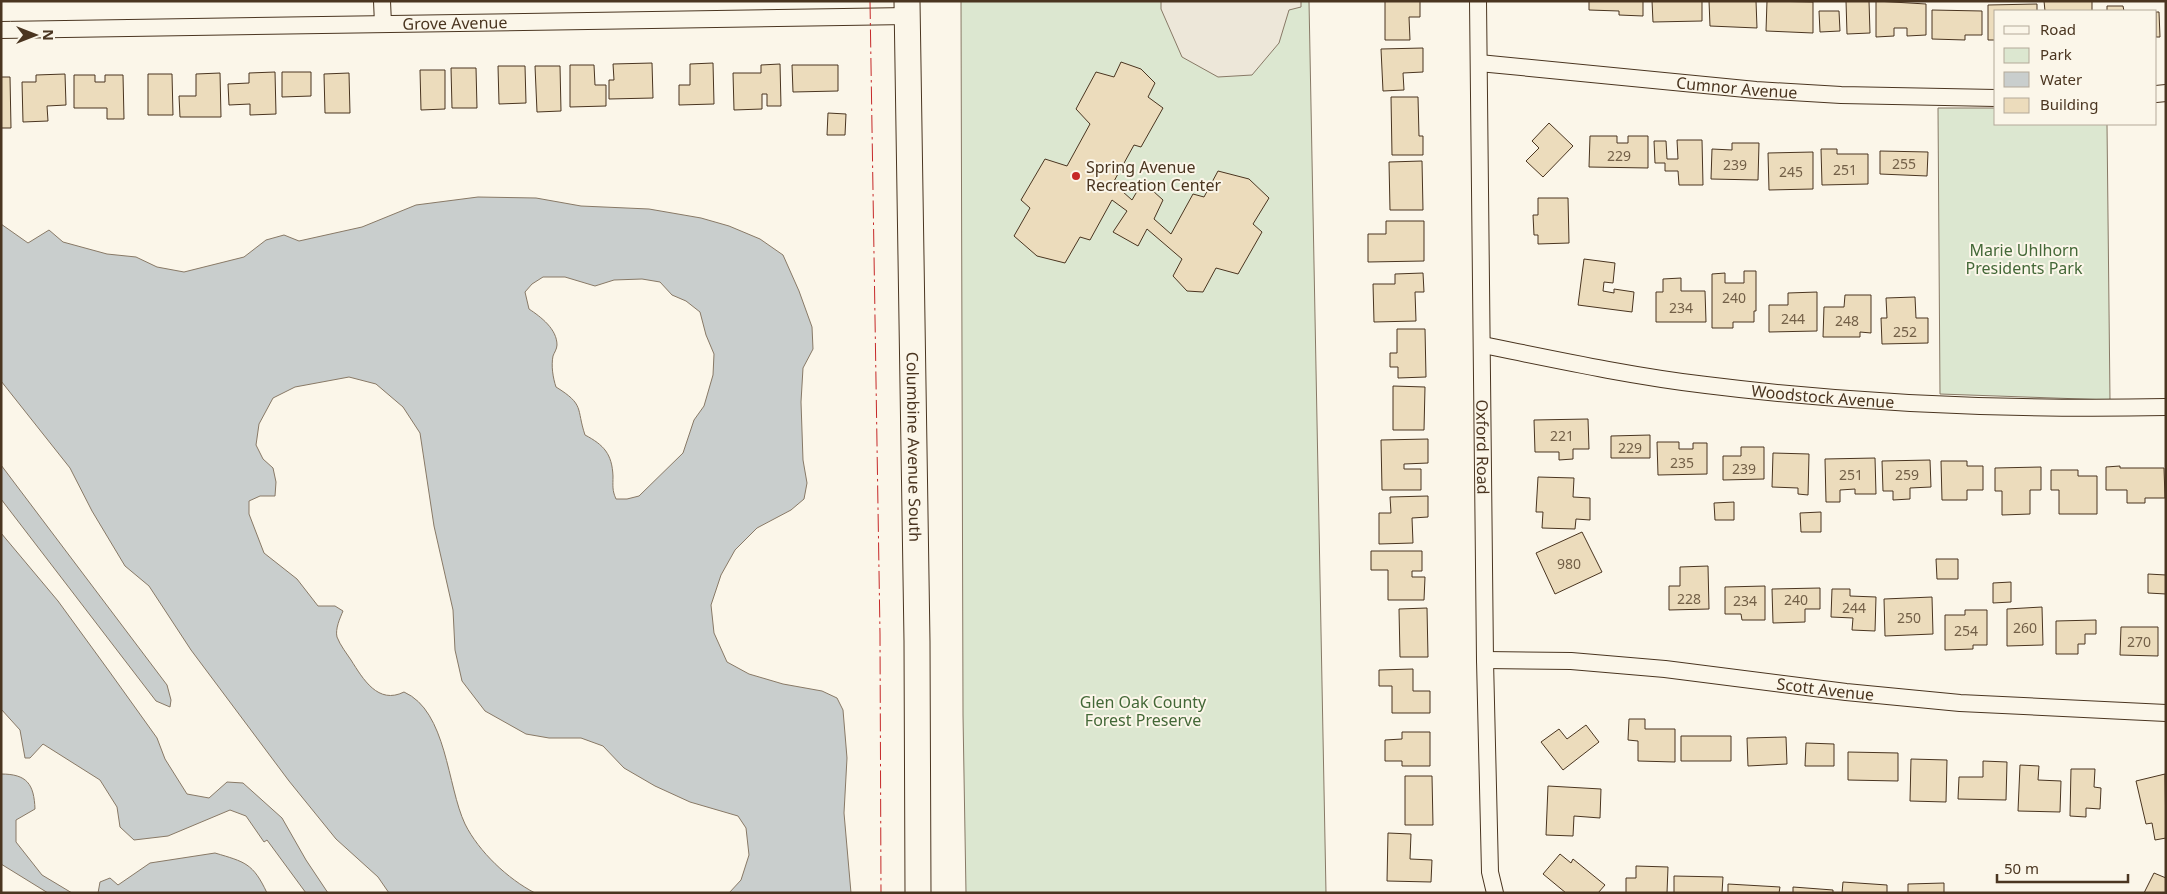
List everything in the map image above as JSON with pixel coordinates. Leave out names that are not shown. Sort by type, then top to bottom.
[{"type":"main road","name":"Columbine Avenue South","points":[[907,9],[917,602],[918,893]]},
{"type":"street","points":[[382,1],[383,24]]},
{"type":"street","name":"Oxford Road","points":[[1478,1],[1490,872],[1495,893]]},
{"type":"street","name":"Grove Avenue","points":[[1,30],[383,24],[907,9]]},
{"type":"street","name":"Cumnor Avenue","points":[[1479,63],[1756,90],[1851,95],[1994,98]]},
{"type":"street","name":"Woodstock Avenue","points":[[1483,345],[1612,371],[1769,392],[1931,404],[2023,407],[2166,407]]},
{"type":"street","name":"Scott Avenue","points":[[1486,660],[1570,661],[1665,669],[1846,692],[1960,703],[2166,714]]},
{"type":"green space","name":"Glen Oak County Forest Preserve","points":[[961,1],[1309,1],[1326,893],[966,893],[963,715]]},
{"type":"green space","name":"Marie Uhlhorn Presidents Park","points":[[1938,108],[1994,108],[1994,125],[2107,125],[2110,400],[1940,394]]},
{"type":"shaded area","points":[[1161,1],[1301,1],[1301,7],[1289,10],[1279,43],[1252,75],[1218,77],[1182,57],[1161,9]]},
{"type":"water","points":[[478,197],[536,198],[581,206],[649,209],[701,218],[729,226],[760,239],[783,255],[812,327],[813,349],[803,368],[801,402],[803,460],[807,483],[804,499],[791,510],[757,528],[735,550],[721,575],[711,605],[714,633],[727,662],[749,674],[783,684],[822,691],[837,698],[843,710],[847,758],[844,813],[851,893],[729,893],[741,880],[749,855],[746,828],[738,816],[690,802],[655,786],[624,768],[603,746],[581,738],[549,738],[526,734],[485,711],[462,681],[455,650],[453,610],[434,526],[420,433],[403,407],[376,384],[349,377],[295,387],[273,398],[259,424],[256,445],[263,459],[273,468],[276,482],[275,496],[260,496],[249,501],[249,514],[264,553],[297,579],[318,606],[335,606],[343,611],[337,627],[337,637],[366,682],[379,693],[386,695],[404,692],[418,702],[429,715],[444,751],[465,824],[478,845],[495,864],[535,893],[389,893],[378,877],[336,839],[289,781],[191,650],[149,586],[125,566],[92,511],[70,468],[1,381],[1,224],[28,243],[49,230],[63,242],[107,254],[136,257],[157,267],[184,272],[244,257],[266,240],[284,235],[299,241],[362,227],[416,205]],"holes":[[[543,277],[565,277],[595,286],[614,280],[642,279],[660,282],[672,295],[686,301],[700,312],[706,335],[714,354],[713,375],[704,406],[694,420],[683,453],[639,496],[616,499],[613,490],[612,468],[609,456],[602,447],[585,435],[576,403],[556,387],[552,368],[553,356],[557,345],[554,334],[543,320],[529,309],[525,292],[532,284]]]},
{"type":"water","points":[[1,465],[167,685],[171,700],[170,707],[156,701],[1,499]]},
{"type":"water","points":[[1,533],[58,601],[157,738],[165,759],[187,794],[209,798],[227,782],[243,783],[282,818],[306,860],[328,893],[306,893],[267,840],[264,842],[246,816],[230,810],[168,836],[134,840],[120,827],[117,807],[100,780],[43,744],[30,758],[25,758],[20,730],[1,709]]},
{"type":"water","points":[[1,774],[10,774],[23,778],[31,787],[33,793],[35,809],[16,820],[16,842],[42,875],[72,893],[48,893],[1,864]]},
{"type":"water","points":[[215,853],[247,865],[257,875],[267,893],[98,893],[100,882],[110,878],[118,885],[150,863]]},
{"type":"building","points":[[1385,1],[1420,1],[1420,17],[1409,17],[1410,40],[1385,40]]},
{"type":"building","points":[[1589,1],[1643,1],[1643,16],[1619,15],[1619,11],[1589,10]]},
{"type":"building","points":[[1652,1],[1702,1],[1702,21],[1653,22]]},
{"type":"building","points":[[1709,1],[1756,1],[1757,28],[1710,26]]},
{"type":"building","points":[[1767,1],[1813,2],[1813,33],[1766,31]]},
{"type":"building","points":[[1846,1],[1869,1],[1870,33],[1847,34]]},
{"type":"building","points":[[1876,1],[1926,4],[1926,35],[1907,36],[1907,28],[1894,28],[1894,36],[1876,37]]},
{"type":"building","points":[[2044,1],[2092,1],[2092,10],[2045,10]]},
{"type":"building","points":[[2037,4],[2037,10],[1994,10],[1994,40],[1988,40],[1988,5]]},
{"type":"building","points":[[2107,6],[2123,6],[2124,10],[2107,10]]},
{"type":"building","points":[[1932,10],[1982,11],[1982,35],[1965,35],[1965,40],[1932,39]]},
{"type":"building","points":[[1819,11],[1839,11],[1840,31],[1820,32]]},
{"type":"building","points":[[2157,12],[2159,12],[2160,37],[2157,37]]},
{"type":"building","points":[[1423,48],[1423,72],[1403,73],[1404,90],[1383,91],[1381,49]]},
{"type":"building","name":"Spring Avenue Recreation Center","points":[[1121,62],[1141,69],[1155,83],[1148,97],[1163,108],[1141,147],[1134,145],[1113,183],[1132,200],[1139,188],[1153,191],[1163,200],[1154,219],[1171,234],[1193,194],[1204,197],[1218,171],[1249,179],[1269,198],[1253,224],[1262,232],[1238,274],[1216,268],[1203,292],[1187,291],[1173,276],[1182,259],[1147,229],[1138,246],[1113,232],[1127,211],[1112,200],[1090,240],[1080,237],[1065,263],[1037,256],[1014,236],[1030,208],[1021,200],[1045,159],[1067,166],[1090,124],[1076,109],[1096,72],[1114,77]]},
{"type":"building","points":[[652,63],[653,98],[609,99],[609,80],[614,80],[613,64]]},
{"type":"building","points":[[713,63],[714,104],[679,105],[679,85],[690,85],[690,64]]},
{"type":"building","points":[[780,64],[781,106],[767,106],[767,94],[762,94],[762,109],[734,110],[733,73],[761,73],[761,65]]},
{"type":"building","points":[[570,65],[594,65],[595,85],[606,85],[606,106],[570,107]]},
{"type":"building","points":[[792,65],[838,65],[838,91],[793,92]]},
{"type":"building","points":[[498,66],[525,66],[526,103],[499,104]]},
{"type":"building","points":[[535,66],[560,66],[561,111],[537,112]]},
{"type":"building","points":[[451,68],[476,68],[477,108],[452,108]]},
{"type":"building","points":[[420,70],[445,70],[445,109],[421,110]]},
{"type":"building","points":[[275,72],[276,114],[250,115],[250,104],[229,105],[228,84],[249,83],[249,73]]},
{"type":"building","points":[[282,72],[311,72],[311,96],[282,97]]},
{"type":"building","points":[[220,73],[221,117],[180,117],[179,96],[196,96],[196,74]]},
{"type":"building","points":[[349,73],[350,113],[325,113],[324,74]]},
{"type":"building","points":[[65,74],[66,105],[47,106],[48,121],[23,122],[22,82],[36,82],[36,75]]},
{"type":"building","points":[[148,74],[172,74],[173,115],[148,115]]},
{"type":"building","points":[[74,75],[95,75],[95,82],[105,82],[105,75],[123,75],[124,119],[107,119],[107,108],[74,108]]},
{"type":"building","points":[[1,77],[10,77],[11,128],[1,128]]},
{"type":"building","points":[[1391,97],[1418,97],[1419,136],[1423,136],[1423,155],[1392,155]]},
{"type":"building","points":[[828,113],[846,114],[845,135],[827,135]]},
{"type":"building","points":[[1549,123],[1573,146],[1543,177],[1526,161],[1539,148],[1532,141]]},
{"type":"building","points":[[1590,136],[1617,136],[1617,143],[1628,143],[1628,136],[1648,136],[1648,168],[1589,167]]},
{"type":"building","points":[[1677,140],[1702,140],[1703,185],[1679,185],[1678,171],[1665,171],[1665,163],[1655,163],[1654,141],[1666,141],[1667,159],[1678,159]]},
{"type":"building","points":[[1732,143],[1759,143],[1758,180],[1711,179],[1712,149],[1732,150]]},
{"type":"building","points":[[1821,149],[1837,149],[1837,154],[1868,154],[1868,184],[1822,185]]},
{"type":"building","points":[[1880,151],[1928,152],[1927,176],[1880,174]]},
{"type":"building","points":[[1813,152],[1813,189],[1769,190],[1768,153]]},
{"type":"building","points":[[1422,161],[1423,210],[1390,210],[1389,162]]},
{"type":"building","points":[[1538,198],[1568,198],[1569,243],[1538,244],[1538,235],[1534,235],[1533,215],[1538,215]]},
{"type":"building","points":[[1386,221],[1424,221],[1424,261],[1368,262],[1368,234],[1386,234]]},
{"type":"building","points":[[1584,259],[1615,263],[1613,283],[1604,282],[1603,291],[1614,293],[1614,289],[1634,292],[1632,312],[1578,305]]},
{"type":"building","points":[[1744,271],[1756,271],[1756,311],[1754,311],[1754,322],[1733,322],[1733,328],[1712,328],[1712,274],[1725,273],[1725,283],[1744,283]]},
{"type":"building","points":[[1423,273],[1424,292],[1415,292],[1416,321],[1374,322],[1373,284],[1395,284],[1395,274]]},
{"type":"building","points":[[1681,278],[1681,291],[1705,291],[1706,322],[1656,322],[1656,292],[1663,292],[1663,279]]},
{"type":"building","points":[[1817,292],[1817,331],[1769,332],[1769,305],[1788,305],[1788,293]]},
{"type":"building","points":[[1845,295],[1871,295],[1871,333],[1860,332],[1860,337],[1823,337],[1824,307],[1844,307]]},
{"type":"building","points":[[1915,297],[1916,318],[1928,318],[1928,343],[1882,344],[1881,318],[1887,318],[1886,298]]},
{"type":"building","points":[[1397,329],[1425,329],[1426,377],[1398,378],[1398,367],[1390,367],[1390,353],[1397,353]]},
{"type":"building","points":[[1393,386],[1425,387],[1424,430],[1393,430]]},
{"type":"building","points":[[1588,419],[1589,449],[1573,449],[1573,459],[1559,460],[1559,452],[1535,452],[1534,420]]},
{"type":"building","points":[[1650,435],[1650,458],[1611,458],[1611,436]]},
{"type":"building","points":[[1428,439],[1428,463],[1404,464],[1404,469],[1421,469],[1421,490],[1382,490],[1381,440]]},
{"type":"building","points":[[1657,442],[1679,442],[1679,449],[1693,449],[1693,443],[1707,443],[1707,474],[1658,475]]},
{"type":"building","points":[[1741,447],[1764,447],[1764,479],[1723,480],[1723,456],[1741,456]]},
{"type":"building","points":[[1773,453],[1809,454],[1808,495],[1798,494],[1798,488],[1772,487]]},
{"type":"building","points":[[1875,458],[1876,494],[1855,494],[1855,489],[1840,490],[1840,502],[1826,502],[1825,459]]},
{"type":"building","points":[[1930,460],[1931,487],[1910,488],[1910,499],[1893,500],[1893,491],[1883,491],[1882,461]]},
{"type":"building","points":[[1941,461],[1967,461],[1967,466],[1983,466],[1983,490],[1967,490],[1967,500],[1942,500]]},
{"type":"building","points":[[2120,466],[2120,468],[2164,468],[2165,498],[2145,498],[2145,503],[2127,503],[2127,490],[2106,490],[2106,467]]},
{"type":"building","points":[[2041,467],[2041,490],[2030,490],[2030,514],[2002,515],[2002,491],[1995,491],[1995,468]]},
{"type":"building","points":[[2051,470],[2078,470],[2078,476],[2097,476],[2097,514],[2059,514],[2059,490],[2051,490]]},
{"type":"building","points":[[1538,477],[1574,478],[1573,497],[1590,498],[1590,520],[1576,519],[1575,529],[1542,528],[1543,512],[1536,512]]},
{"type":"building","points":[[1428,496],[1428,517],[1412,518],[1413,543],[1379,544],[1379,513],[1391,513],[1390,497]]},
{"type":"building","points":[[1734,502],[1734,520],[1715,520],[1714,503]]},
{"type":"building","points":[[1821,512],[1821,532],[1801,532],[1800,513]]},
{"type":"building","points":[[1582,532],[1602,572],[1555,594],[1536,553]]},
{"type":"building","points":[[1371,551],[1422,551],[1422,571],[1412,571],[1412,577],[1425,577],[1424,600],[1388,600],[1388,570],[1371,570]]},
{"type":"building","points":[[1936,559],[1958,559],[1958,579],[1937,579]]},
{"type":"building","points":[[1708,566],[1709,609],[1669,610],[1669,586],[1680,586],[1680,567]]},
{"type":"building","points":[[2148,574],[2166,575],[2166,594],[2148,593]]},
{"type":"building","points":[[2011,582],[2011,602],[1993,603],[1993,583]]},
{"type":"building","points":[[1765,586],[1765,620],[1742,620],[1741,614],[1725,614],[1725,587]]},
{"type":"building","points":[[1820,588],[1820,609],[1805,609],[1805,622],[1773,623],[1772,589]]},
{"type":"building","points":[[1832,589],[1850,589],[1850,596],[1876,597],[1875,631],[1852,630],[1853,618],[1831,617]]},
{"type":"building","points":[[1932,597],[1933,634],[1885,636],[1884,599]]},
{"type":"building","points":[[2042,607],[2043,645],[2007,646],[2007,609]]},
{"type":"building","points":[[1427,608],[1428,657],[1400,657],[1399,609]]},
{"type":"building","points":[[1965,610],[1987,610],[1987,645],[1973,645],[1973,649],[1945,650],[1945,615],[1965,615]]},
{"type":"building","points":[[2096,620],[2096,634],[2085,634],[2085,644],[2078,644],[2078,654],[2056,654],[2056,621]]},
{"type":"building","points":[[2121,627],[2158,627],[2158,656],[2120,655]]},
{"type":"building","points":[[1413,669],[1413,691],[1430,691],[1430,713],[1392,713],[1392,686],[1379,686],[1379,670]]},
{"type":"building","points":[[1629,719],[1645,719],[1645,729],[1675,729],[1675,762],[1638,761],[1638,741],[1628,740]]},
{"type":"building","points":[[1586,725],[1599,742],[1563,770],[1541,742],[1559,729],[1567,739]]},
{"type":"building","points":[[1402,732],[1430,732],[1430,766],[1402,766],[1402,761],[1385,761],[1385,740],[1402,739]]},
{"type":"building","points":[[1681,736],[1731,736],[1731,761],[1681,761]]},
{"type":"building","points":[[1786,737],[1787,764],[1748,766],[1747,738]]},
{"type":"building","points":[[1806,743],[1834,744],[1834,766],[1805,766]]},
{"type":"building","points":[[1848,752],[1898,753],[1898,781],[1848,780]]},
{"type":"building","points":[[1911,759],[1947,760],[1946,802],[1910,801]]},
{"type":"building","points":[[1983,761],[2007,762],[2006,800],[1958,799],[1959,777],[1983,777]]},
{"type":"building","points":[[2020,765],[2039,766],[2038,780],[2061,781],[2060,812],[2018,811]]},
{"type":"building","points":[[2071,769],[2095,769],[2094,787],[2101,788],[2100,809],[2086,808],[2086,817],[2070,816]]},
{"type":"building","points":[[2165,774],[2166,838],[2155,840],[2152,823],[2146,824],[2136,781]]},
{"type":"building","points":[[1405,776],[1432,776],[1433,825],[1405,825]]},
{"type":"building","points":[[1548,786],[1601,789],[1600,818],[1574,816],[1573,836],[1546,835]]},
{"type":"building","points":[[1388,833],[1411,834],[1410,859],[1432,860],[1431,882],[1387,881]]},
{"type":"building","points":[[1560,854],[1571,863],[1573,859],[1605,885],[1598,893],[1566,893],[1543,874]]},
{"type":"building","points":[[1636,866],[1668,867],[1667,893],[1626,893],[1626,878],[1636,878]]},
{"type":"building","points":[[2154,873],[2166,878],[2166,893],[2144,893]]},
{"type":"building","points":[[1674,876],[1723,877],[1722,893],[1674,893]]},
{"type":"building","points":[[1843,882],[1887,885],[1887,893],[1842,893]]},
{"type":"building","points":[[1944,883],[1944,893],[1908,893],[1908,884]]},
{"type":"building","points":[[1728,884],[1780,887],[1779,893],[1728,893]]},
{"type":"building","points":[[1793,887],[1833,890],[1833,893],[1793,893]]},
{"type":"power","points":[[870,1],[880,634],[881,893]]},
{"type":"place","name":"Spring Avenue Recreation Center","points":[[1076,176]]}]
